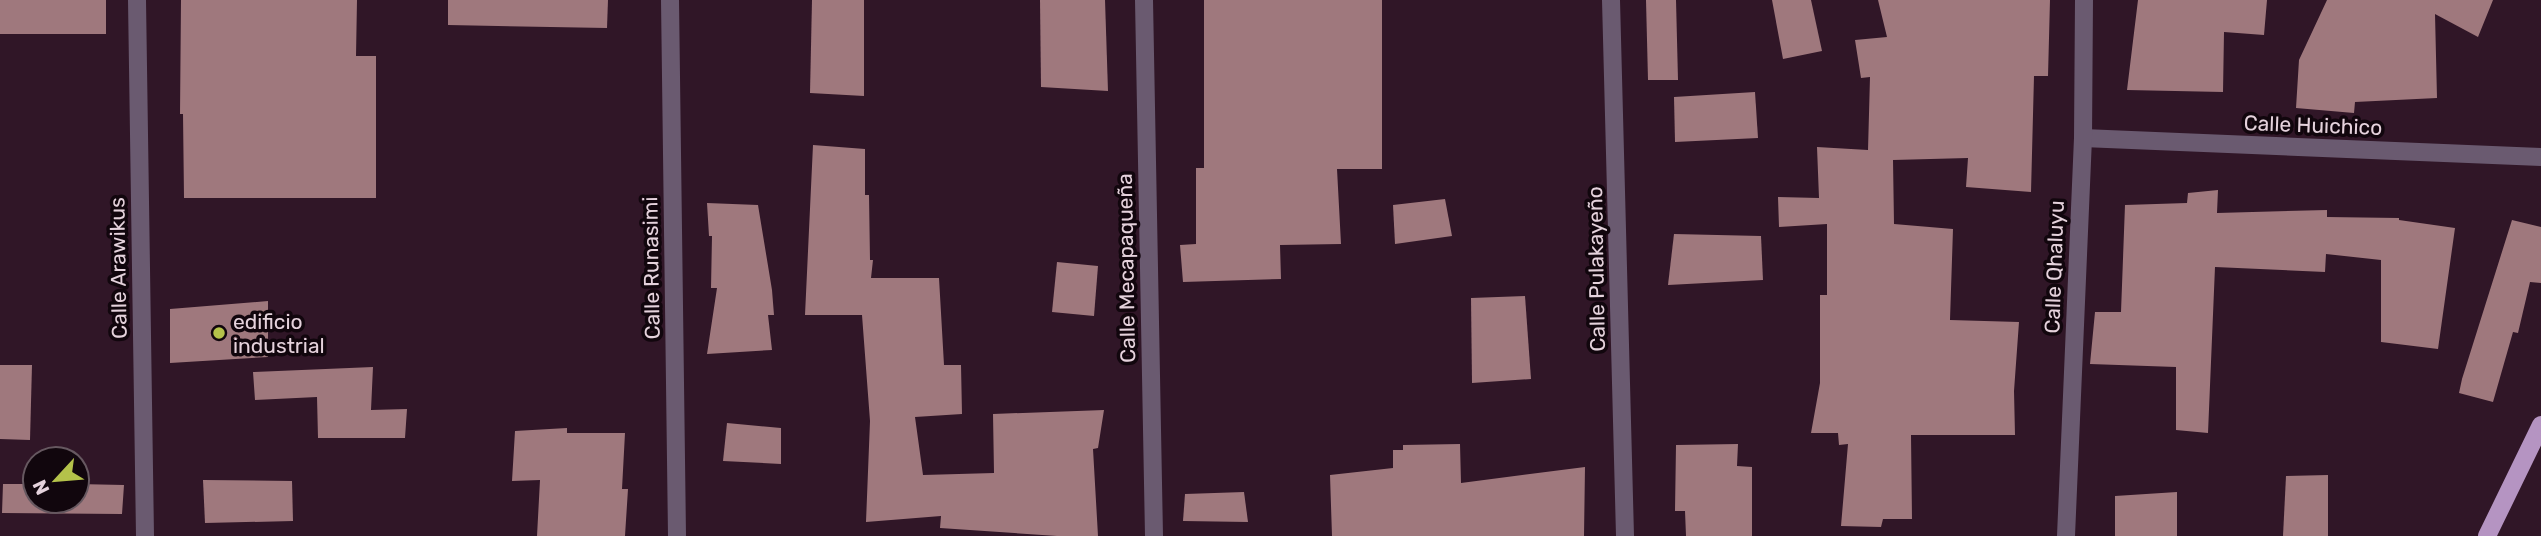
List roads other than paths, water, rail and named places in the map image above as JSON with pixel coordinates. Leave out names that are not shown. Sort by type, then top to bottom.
[{"type":"main road","points":[[2487,536],[2541,425]]},
{"type":"street","name":"Calle Arawikus","points":[[137,0],[145,536]]},
{"type":"street","name":"Calle Runasimi","points":[[670,0],[677,536]]},
{"type":"street","name":"Calle Mecapaqueña","points":[[1144,0],[1154,536]]},
{"type":"street","name":"Calle Pulakayeño","points":[[1611,0],[1625,536]]},
{"type":"street","name":"Calle Qhaluyu","points":[[2066,536],[2083,138],[2084,0]]},
{"type":"street","name":"Calle Huichico","points":[[2083,138],[2541,157]]},
{"type":"place","name":"edificio industrial","points":[[219,333]]}]
